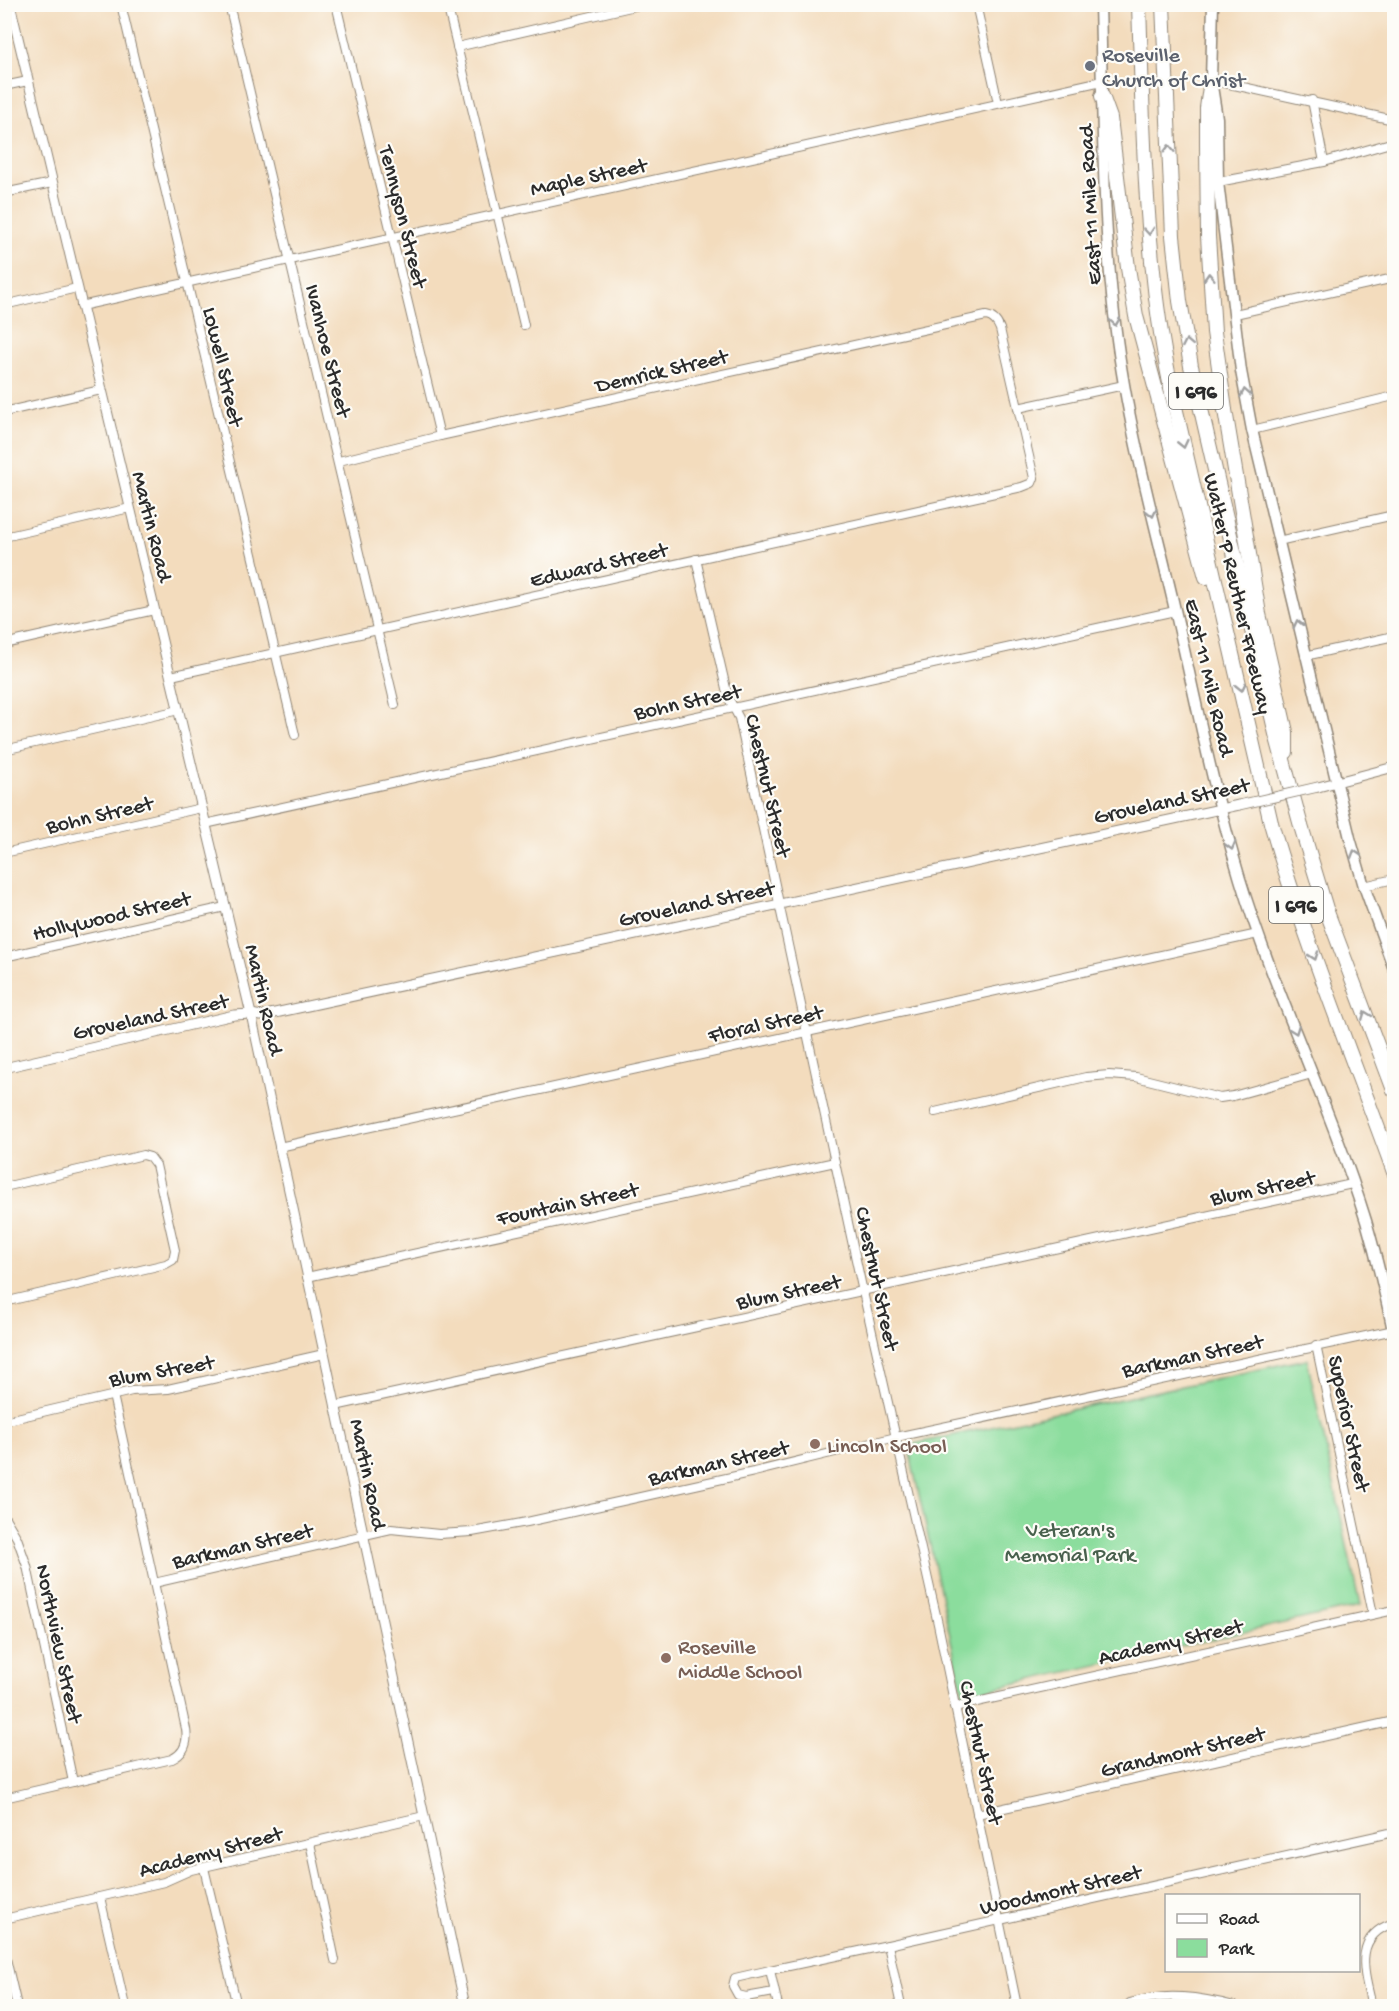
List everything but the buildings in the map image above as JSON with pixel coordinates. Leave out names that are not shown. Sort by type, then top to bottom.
[{"type":"highway","name":"Walter P Reuther Freeway","points":[[1138,4],[1149,224],[1159,324],[1173,398],[1271,823],[1287,880],[1395,1172]]},
{"type":"highway","name":"Walter P Reuther Freeway","points":[[1163,4],[1173,236],[1185,335],[1222,502],[1307,848],[1324,903],[1395,1090]]},
{"type":"highway","points":[[1211,80],[1207,108],[1206,145],[1208,236],[1214,332],[1259,614],[1286,732],[1286,768]]},
{"type":"highway","points":[[1102,96],[1110,118],[1136,316],[1206,579],[1227,630]]},
{"type":"main road","name":"East 11 Mile Road","points":[[1100,4],[1105,216],[1124,385],[1221,808],[1239,876],[1258,934],[1352,1184],[1373,1247],[1394,1331]]},
{"type":"main road","points":[[1213,4],[1211,80],[1216,118],[1218,182],[1241,371],[1252,430],[1336,784],[1364,886],[1395,969]]},
{"type":"street","name":"Martin Road","points":[[10,4],[250,1014],[465,2007]]},
{"type":"street","name":"Lowell Street","points":[[121,4],[295,735]]},
{"type":"street","name":"Ivanhoe Street","points":[[230,4],[396,705]]},
{"type":"street","name":"Tennyson Street","points":[[336,4],[440,436]]},
{"type":"street","points":[[447,4],[524,325]]},
{"type":"street","points":[[457,47],[644,4]]},
{"type":"street","points":[[976,4],[998,103]]},
{"type":"street","points":[[1211,80],[1312,100],[1395,120]]},
{"type":"street","points":[[4,86],[28,81]]},
{"type":"street","name":"Maple Street","points":[[81,306],[1102,81]]},
{"type":"street","points":[[1312,100],[1324,162]]},
{"type":"street","points":[[1218,182],[1324,162],[1395,142]]},
{"type":"street","points":[[4,193],[52,183]]},
{"type":"street","points":[[1234,314],[1395,278]]},
{"type":"street","points":[[4,305],[77,288]]},
{"type":"street","name":"Demrick Street","points":[[339,461],[440,436],[981,316],[991,317],[998,323],[1018,408]]},
{"type":"street","points":[[1018,408],[1124,385]]},
{"type":"street","points":[[4,412],[102,390]]},
{"type":"street","points":[[1252,430],[1395,396]]},
{"type":"street","name":"Edward Street","points":[[171,676],[1022,487],[1032,483],[1034,478],[1018,408]]},
{"type":"street","points":[[4,537],[130,508]]},
{"type":"street","points":[[1278,541],[1395,515]]},
{"type":"street","name":"Chestnut Street","points":[[696,559],[729,697],[739,718],[863,1292],[938,1624],[1017,2007]]},
{"type":"street","points":[[4,644],[154,610]]},
{"type":"street","name":"Bohn Street","points":[[205,824],[1175,611]]},
{"type":"street","points":[[1305,656],[1395,636]]},
{"type":"street","points":[[4,750],[179,710]]},
{"type":"street","name":"Groveland Street","points":[[4,1068],[234,1015],[250,1014],[261,1017],[1336,784],[1395,768]]},
{"type":"street","name":"Bohn Street","points":[[4,853],[201,808]]},
{"type":"street","points":[[1364,886],[1395,879]]},
{"type":"street","name":"Hollywood Street","points":[[4,957],[225,907]]},
{"type":"street","name":"Floral Street","points":[[279,1147],[1258,934]]},
{"type":"street","points":[[935,1112],[1086,1077],[1109,1075],[1136,1077],[1220,1098],[1312,1074]]},
{"type":"street","points":[[4,1187],[143,1155],[150,1157],[156,1165],[175,1250],[173,1260],[166,1264],[4,1302]]},
{"type":"street","name":"Fountain Street","points":[[307,1277],[836,1162]]},
{"type":"street","name":"Blum Street","points":[[335,1406],[1352,1184]]},
{"type":"street","name":"Barkman Street","points":[[154,1583],[392,1529],[439,1534],[472,1532],[754,1472],[896,1437],[1316,1345],[1394,1331]]},
{"type":"street","name":"Superior Street","points":[[1316,1345],[1373,1614]]},
{"type":"street","name":"Blum Street","points":[[4,1420],[132,1391],[168,1389],[324,1354]]},
{"type":"street","points":[[4,1798],[172,1759],[183,1750],[187,1737],[113,1395]]},
{"type":"street","name":"Northview Street","points":[[4,1516],[17,1538],[27,1566],[73,1782]]},
{"type":"street","name":"Academy Street","points":[[954,1707],[1395,1610]]},
{"type":"street","name":"Grandmont Street","points":[[977,1814],[1395,1721]]},
{"type":"street","name":"Academy Street","points":[[4,1919],[164,1882],[191,1870],[424,1816]]},
{"type":"street","name":"Woodmont Street","points":[[774,1992],[738,1995],[733,1986],[735,1978],[888,1946],[1395,1832]]},
{"type":"street","points":[[310,1843],[335,1960]]},
{"type":"street","points":[[204,1868],[237,2007]]},
{"type":"street","points":[[100,1897],[125,2007]]},
{"type":"street","points":[[1372,2007],[1364,1965],[1365,1947],[1378,1932],[1395,1923]]},
{"type":"street","points":[[888,1946],[901,2007]]},
{"type":"street","points":[[4,1950],[8,1981],[18,2007]]},
{"type":"street","points":[[770,1970],[778,2007]]},
{"type":"street","points":[[1128,2007],[1130,2003],[1145,1999],[1185,1996],[1201,1997],[1234,2007]]},
{"type":"green space","name":"Veteran's Memorial Park","points":[[1307,1359],[1360,1606],[963,1695],[908,1445]]},
{"type":"place","name":"Roseville Church of Christ","points":[[1090,66]]},
{"type":"place","name":"Lincoln School","points":[[815,1444]]},
{"type":"place","name":"Roseville Middle School","points":[[666,1658]]}]
